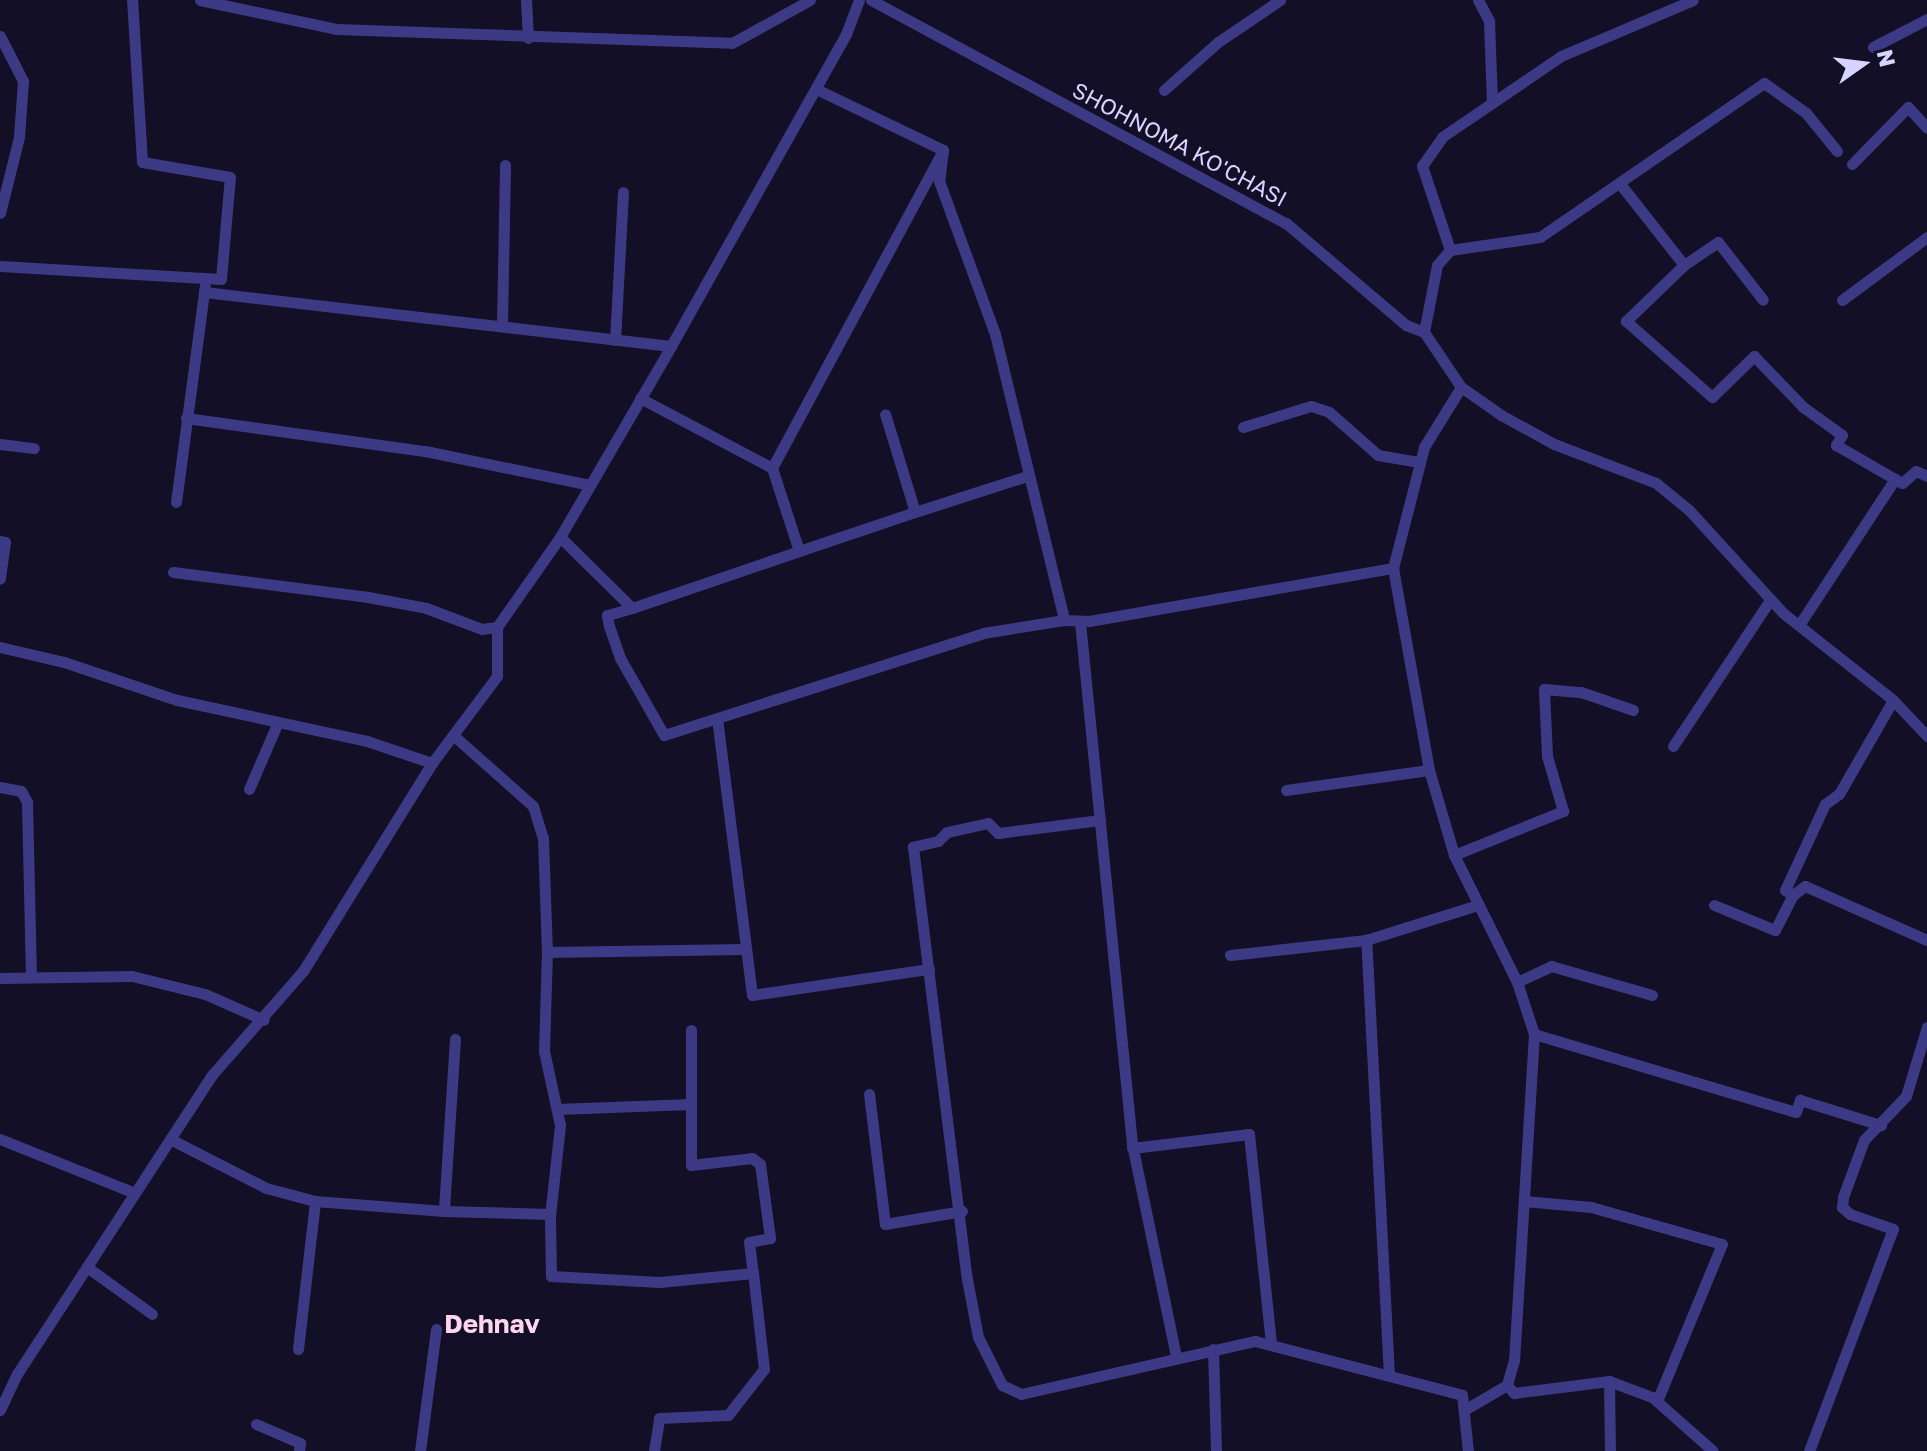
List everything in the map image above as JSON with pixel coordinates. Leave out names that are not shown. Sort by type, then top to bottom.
[{"type":"street","points":[[0,266],[221,279],[230,177],[142,162],[132,0]]},
{"type":"street","points":[[200,0],[336,29],[732,43],[810,0]]},
{"type":"street","points":[[526,0],[528,38]]},
{"type":"street","points":[[0,1410],[87,1267],[211,1076],[264,1020],[303,971],[432,763],[497,676],[497,627],[560,537],[671,346],[816,89],[859,0]]},
{"type":"street","name":"SHOHNOMA KO'CHASI","points":[[871,0],[1286,223],[1406,325],[1424,332],[1461,387],[1526,432],[1656,483],[1689,510],[1770,600],[1893,700],[1927,736]]},
{"type":"street","points":[[1164,90],[1218,42],[1280,0]]},
{"type":"street","points":[[1478,0],[1489,21],[1492,102]]},
{"type":"street","points":[[1450,250],[1422,166],[1442,137],[1561,56],[1693,0]]},
{"type":"street","points":[[1873,47],[1927,19]]},
{"type":"street","points":[[0,36],[23,81],[19,137],[0,213]]},
{"type":"street","points":[[1424,332],[1437,265],[1450,250],[1530,241],[1621,185],[1764,83],[1806,113],[1837,151]]},
{"type":"street","points":[[816,89],[943,150]]},
{"type":"street","points":[[1852,164],[1908,107],[1927,128]]},
{"type":"street","points":[[772,468],[943,150]]},
{"type":"street","points":[[943,150],[939,181],[990,315],[1064,620]]},
{"type":"street","points":[[502,324],[505,165]]},
{"type":"street","points":[[1621,185],[1684,265]]},
{"type":"street","points":[[615,340],[623,192]]},
{"type":"street","points":[[1842,300],[1927,237]]},
{"type":"street","points":[[1763,300],[1718,242],[1684,265],[1626,321],[1712,397],[1754,356],[1803,407],[1842,435],[1836,445],[1902,483],[1916,471],[1927,476]]},
{"type":"street","points":[[176,502],[206,278]]},
{"type":"street","points":[[204,292],[502,324],[671,346]]},
{"type":"street","points":[[1461,387],[1440,416],[1419,462],[1393,568],[1429,770],[1454,855],[1517,982],[1534,1034],[1514,1360],[1507,1385],[1464,1410]]},
{"type":"street","points":[[640,398],[772,468],[799,551]]},
{"type":"street","points":[[1243,427],[1311,406],[1329,412],[1378,455],[1419,462]]},
{"type":"street","points":[[885,414],[915,512]]},
{"type":"street","points":[[186,418],[425,451],[590,485]]},
{"type":"street","points":[[0,444],[34,448]]},
{"type":"street","points":[[1027,476],[607,615],[620,658],[664,735],[983,633],[1064,620],[1080,622],[1393,568]]},
{"type":"street","points":[[1799,625],[1895,479]]},
{"type":"street","points":[[560,537],[632,608]]},
{"type":"street","points":[[0,541],[5,542],[0,579]]},
{"type":"street","points":[[173,572],[368,597],[426,608],[482,629],[497,627]]},
{"type":"street","points":[[1673,746],[1770,600]]},
{"type":"street","points":[[1080,622],[1132,1148],[1176,1356]]},
{"type":"street","points":[[0,647],[64,662],[177,700],[367,741],[432,763]]},
{"type":"street","points":[[1454,855],[1563,811],[1547,756],[1544,689],[1581,692],[1633,710]]},
{"type":"street","points":[[1793,895],[1785,890],[1825,804],[1839,794],[1893,700]]},
{"type":"street","points":[[717,718],[752,995],[929,969]]},
{"type":"street","points":[[249,789],[278,722]]},
{"type":"street","points":[[453,735],[533,806],[545,861],[547,952],[544,1051],[560,1125],[550,1214],[551,1276],[659,1282],[753,1273]]},
{"type":"street","points":[[1286,790],[1429,770]]},
{"type":"street","points":[[0,787],[21,791],[27,802],[31,977]]},
{"type":"street","points":[[1100,820],[998,833],[988,823],[947,832],[938,841],[913,847],[978,1337],[1002,1385],[1021,1394],[1176,1356],[1255,1341],[1462,1395],[1468,1451]]},
{"type":"street","points":[[1714,905],[1775,930],[1793,895],[1805,886],[1927,940]]},
{"type":"street","points":[[1230,955],[1366,940],[1478,905]]},
{"type":"street","points":[[1366,940],[1389,1375]]},
{"type":"street","points":[[547,952],[744,949]]},
{"type":"street","points":[[1517,982],[1551,966],[1652,995]]},
{"type":"street","points":[[0,978],[132,976],[205,994],[264,1020]]},
{"type":"street","points":[[1809,1451],[1893,1229],[1842,1207],[1864,1140],[1906,1096],[1927,1027]]},
{"type":"street","points":[[654,1451],[659,1418],[728,1415],[764,1369],[749,1242],[770,1238],[760,1164],[752,1158],[691,1165],[691,1030]]},
{"type":"street","points":[[1534,1034],[1796,1112],[1800,1100],[1881,1125]]},
{"type":"street","points":[[444,1211],[455,1039]]},
{"type":"street","points":[[869,1094],[885,1224],[962,1211]]},
{"type":"street","points":[[557,1109],[691,1104]]},
{"type":"street","points":[[1132,1148],[1249,1134],[1271,1345]]},
{"type":"street","points":[[0,1139],[135,1193]]},
{"type":"street","points":[[170,1139],[266,1188],[315,1201],[444,1211],[550,1214]]},
{"type":"street","points":[[298,1349],[315,1201]]},
{"type":"street","points":[[1524,1201],[1591,1207],[1722,1244],[1657,1401]]},
{"type":"street","points":[[87,1267],[152,1314]]},
{"type":"street","points":[[420,1451],[436,1329]]},
{"type":"street","points":[[1213,1349],[1216,1451]]},
{"type":"street","points":[[1507,1385],[1514,1393],[1609,1381],[1657,1401],[1713,1451]]},
{"type":"street","points":[[1609,1381],[1610,1451]]},
{"type":"street","points":[[256,1424],[300,1443],[299,1451]]},
{"type":"district","name":"Dehnav","points":[[492,1324]]}]
